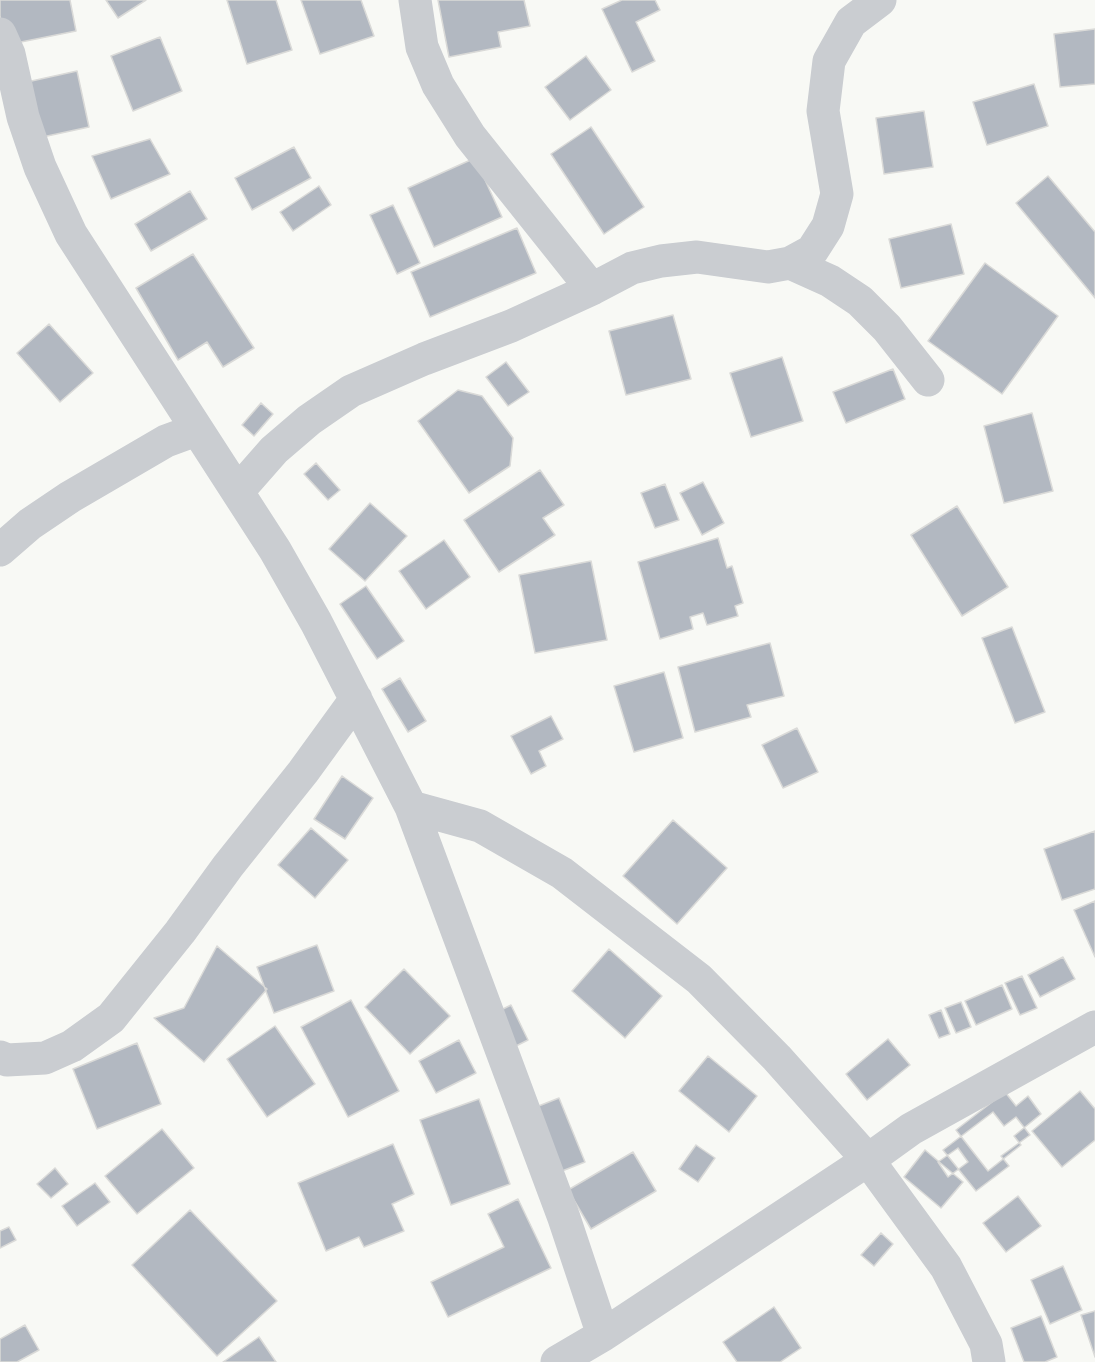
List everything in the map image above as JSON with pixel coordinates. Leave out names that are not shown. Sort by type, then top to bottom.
[{"type":"street","points":[[414,0],[422,47],[438,85],[470,136],[592,289]]},
{"type":"street","points":[[238,491],[274,450],[309,420],[351,391],[424,359],[512,326],[632,268],[661,261],[697,257],[768,267],[790,263],[812,251],[828,226],[837,194],[823,111],[829,61],[852,22],[880,0]]},
{"type":"street","points":[[0,34],[9,54],[23,117],[40,166],[71,234],[196,430],[238,491],[310,611],[411,807],[564,1218],[603,1335]]},
{"type":"street","points":[[790,263],[830,281],[860,301],[887,328],[928,380]]},
{"type":"street","points":[[0,550],[30,524],[70,497],[166,441],[196,430]]},
{"type":"street","points":[[0,1057],[7,1060],[45,1058],[72,1046],[111,1018],[303,772],[356,699]]},
{"type":"street","points":[[411,807],[480,826],[562,873],[699,980],[777,1058],[868,1160],[946,1267],[986,1344],[989,1362]]},
{"type":"street","points":[[557,1362],[603,1335],[912,1129],[1095,1027]]},
{"type":"building","points":[[0,0],[70,0],[76,31],[6,45],[0,16]]},
{"type":"building","points":[[106,0],[146,0],[118,18]]},
{"type":"building","points":[[227,0],[276,0],[292,50],[247,64]]},
{"type":"building","points":[[301,0],[361,0],[374,36],[320,54]]},
{"type":"building","points":[[438,0],[524,0],[530,26],[498,32],[501,47],[449,57]]},
{"type":"building","points":[[622,0],[655,0],[660,10],[636,22],[655,61],[632,72],[602,9]]},
{"type":"building","points":[[1095,29],[1095,84],[1060,87],[1054,34]]},
{"type":"building","points":[[160,37],[182,91],[133,111],[111,56]]},
{"type":"building","points":[[586,56],[611,90],[570,120],[545,87]]},
{"type":"building","points":[[77,71],[89,127],[38,138],[27,82]]},
{"type":"building","points":[[1034,84],[1048,126],[987,145],[973,102]]},
{"type":"building","points":[[924,111],[933,167],[884,174],[876,118]]},
{"type":"building","points":[[591,127],[644,207],[604,234],[551,154]]},
{"type":"building","points":[[150,139],[170,174],[111,199],[92,156]]},
{"type":"building","points":[[294,147],[311,178],[252,210],[235,178]]},
{"type":"building","points":[[475,158],[502,217],[434,247],[408,188]]},
{"type":"building","points":[[1048,176],[1095,232],[1095,298],[1016,203]]},
{"type":"building","points":[[319,186],[331,205],[293,231],[280,212]]},
{"type":"building","points":[[190,191],[207,219],[151,251],[135,224]]},
{"type":"building","points":[[393,205],[420,263],[397,274],[370,215]]},
{"type":"building","points":[[951,224],[964,274],[901,288],[889,239]]},
{"type":"building","points":[[517,228],[536,273],[430,317],[411,272]]},
{"type":"building","points":[[193,254],[254,348],[223,367],[207,342],[178,360],[136,288]]},
{"type":"building","points":[[985,263],[1058,316],[1002,394],[928,341]]},
{"type":"building","points":[[673,315],[691,379],[626,395],[609,331]]},
{"type":"building","points":[[49,324],[93,373],[60,402],[17,353]]},
{"type":"building","points":[[782,357],[803,421],[751,437],[730,373]]},
{"type":"building","points":[[506,362],[529,392],[508,406],[486,377]]},
{"type":"building","points":[[893,369],[905,399],[846,423],[833,392]]},
{"type":"building","points":[[458,390],[482,396],[513,438],[510,466],[469,493],[418,421]]},
{"type":"building","points":[[261,403],[273,414],[254,436],[242,425]]},
{"type":"building","points":[[1032,413],[1053,491],[1004,503],[984,426]]},
{"type":"building","points":[[316,463],[340,490],[328,500],[304,474]]},
{"type":"building","points":[[540,470],[564,505],[543,518],[555,535],[499,572],[464,520]]},
{"type":"building","points":[[703,482],[724,523],[702,535],[680,493]]},
{"type":"building","points":[[665,484],[679,520],[655,528],[641,493]]},
{"type":"building","points":[[370,503],[407,536],[365,581],[329,549]]},
{"type":"building","points":[[957,506],[1008,587],[962,616],[911,535]]},
{"type":"building","points":[[718,538],[727,568],[732,566],[743,603],[735,606],[738,616],[707,625],[703,613],[690,617],[693,629],[660,639],[638,562]]},
{"type":"building","points":[[444,540],[470,577],[426,609],[399,571]]},
{"type":"building","points":[[591,561],[607,640],[535,653],[519,575]]},
{"type":"building","points":[[366,586],[404,641],[377,659],[340,604]]},
{"type":"building","points":[[1012,627],[1045,712],[1015,723],[982,638]]},
{"type":"building","points":[[770,643],[784,696],[747,705],[751,717],[695,732],[678,667]]},
{"type":"building","points":[[664,672],[683,738],[634,752],[614,686]]},
{"type":"building","points":[[400,678],[426,721],[408,732],[382,689]]},
{"type":"building","points":[[551,716],[563,739],[539,751],[546,766],[531,774],[511,736]]},
{"type":"building","points":[[797,728],[818,772],[783,788],[762,745]]},
{"type":"building","points":[[342,776],[373,798],[345,839],[314,819]]},
{"type":"building","points":[[673,820],[727,868],[677,924],[623,876]]},
{"type":"building","points":[[311,828],[348,860],[315,898],[278,865]]},
{"type":"building","points":[[1095,831],[1095,889],[1062,900],[1044,849]]},
{"type":"building","points":[[1095,901],[1095,957],[1074,910]]},
{"type":"building","points":[[317,945],[334,991],[274,1013],[257,967]]},
{"type":"building","points":[[217,946],[267,989],[204,1062],[154,1018],[184,1008]]},
{"type":"building","points":[[609,949],[662,996],[625,1038],[572,991]]},
{"type":"building","points":[[1063,957],[1075,979],[1040,997],[1028,975]]},
{"type":"building","points":[[404,969],[450,1016],[410,1054],[365,1007]]},
{"type":"building","points":[[1022,976],[1037,1008],[1020,1015],[1005,983]]},
{"type":"building","points":[[1002,985],[1012,1009],[976,1025],[965,1001]]},
{"type":"building","points":[[351,1000],[399,1091],[348,1117],[301,1027]]},
{"type":"building","points":[[961,1002],[971,1027],[956,1033],[945,1008]]},
{"type":"building","points":[[511,1005],[528,1040],[508,1050],[491,1015]]},
{"type":"building","points":[[941,1010],[950,1034],[939,1038],[929,1015]]},
{"type":"building","points":[[275,1026],[315,1084],[267,1117],[227,1059]]},
{"type":"building","points":[[888,1039],[910,1065],[867,1100],[846,1074]]},
{"type":"building","points":[[459,1040],[476,1073],[436,1093],[419,1061]]},
{"type":"building","points":[[137,1043],[161,1104],[97,1129],[73,1069]]},
{"type":"building","points":[[708,1056],[757,1096],[729,1132],[679,1091]]},
{"type":"building","points":[[1080,1091],[1095,1109],[1095,1140],[1062,1167],[1032,1131]]},
{"type":"building","points":[[1005,1092],[1016,1106],[1028,1096],[1041,1114],[1014,1136],[1021,1145],[988,1171],[956,1130]]},
{"type":"building","points":[[559,1098],[585,1162],[557,1173],[531,1109]]},
{"type":"building","points":[[479,1099],[510,1184],[451,1205],[420,1120]]},
{"type":"building","points":[[993,1112],[1004,1126],[1016,1117],[1030,1135],[1001,1156],[1009,1166],[976,1191],[943,1150]]},
{"type":"building","points":[[162,1129],[194,1168],[137,1214],[105,1176]]},
{"type":"building","points":[[393,1144],[414,1194],[392,1204],[404,1231],[364,1247],[359,1237],[326,1251],[298,1183]]},
{"type":"building","points":[[696,1145],[715,1158],[698,1182],[679,1169]]},
{"type":"building","points":[[958,1148],[968,1162],[948,1177],[938,1162]]},
{"type":"building","points":[[925,1150],[963,1182],[941,1208],[904,1177]]},
{"type":"building","points":[[633,1152],[656,1191],[591,1229],[568,1190]]},
{"type":"building","points":[[55,1168],[68,1184],[51,1198],[37,1184]]},
{"type":"building","points":[[95,1183],[110,1202],[77,1226],[62,1206]]},
{"type":"building","points":[[1018,1196],[1041,1226],[1006,1252],[983,1223]]},
{"type":"building","points":[[518,1199],[551,1268],[448,1317],[431,1282],[504,1247],[488,1214]]},
{"type":"building","points":[[190,1210],[277,1301],[217,1356],[132,1265]]},
{"type":"building","points":[[9,1227],[16,1240],[0,1248],[0,1231]]},
{"type":"building","points":[[881,1233],[893,1244],[874,1266],[861,1255]]},
{"type":"building","points":[[1063,1266],[1082,1310],[1050,1324],[1031,1280]]},
{"type":"building","points":[[774,1307],[801,1348],[780,1362],[737,1362],[723,1342]]},
{"type":"building","points":[[1095,1311],[1095,1357],[1081,1315]]},
{"type":"building","points":[[1041,1316],[1057,1357],[1045,1362],[1024,1362],[1011,1328]]},
{"type":"building","points":[[25,1325],[39,1350],[17,1362],[0,1362],[0,1339]]},
{"type":"building","points":[[259,1337],[276,1362],[223,1362]]}]
